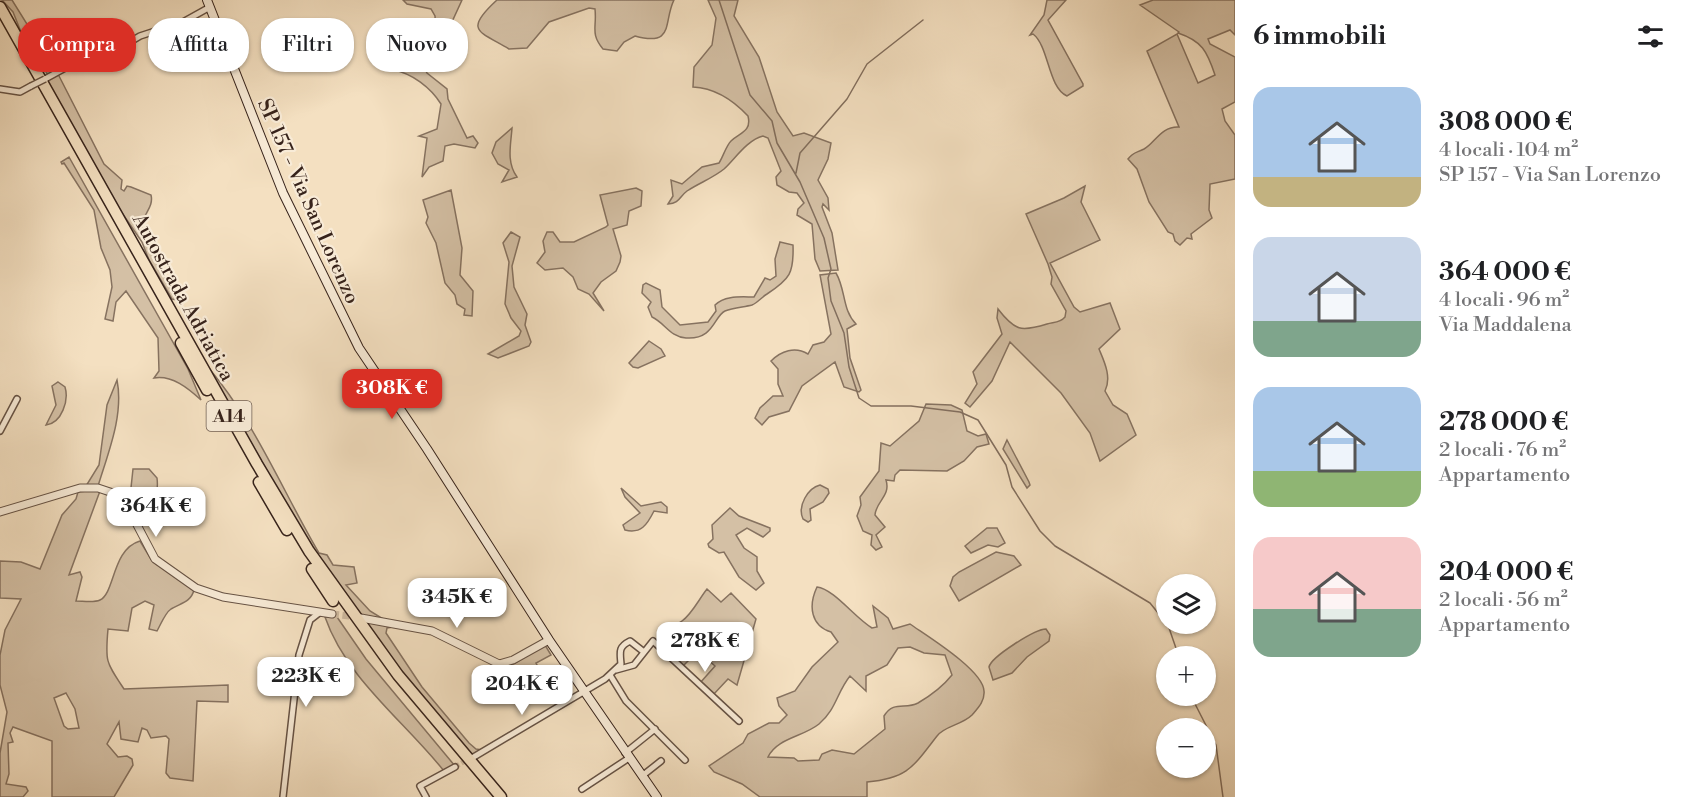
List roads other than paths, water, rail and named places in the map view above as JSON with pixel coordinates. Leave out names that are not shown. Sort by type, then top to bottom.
[{"type":"highway","name":"Autostrada Adriatica","points":[[0,7],[256,464],[304,543],[376,648],[501,797]]},
{"type":"highway","name":"Autostrada Adriatica","points":[[0,21],[298,547],[382,667],[491,797]]},
{"type":"main road","name":"SP 157 - Via San Lorenzo","points":[[208,4],[288,203],[356,344],[433,458],[584,693],[657,797]]},
{"type":"street","points":[[0,89],[20,92],[67,67],[108,54],[140,36],[183,22],[208,4]]},
{"type":"street","points":[[0,431],[16,399]]},
{"type":"street","points":[[0,512],[80,488],[98,488],[113,493],[125,502],[155,560],[195,588],[223,597],[332,614]]},
{"type":"street","points":[[283,797],[299,655],[310,620],[319,613]]},
{"type":"street","points":[[361,618],[432,631],[499,664],[513,660],[549,640]]},
{"type":"street","points":[[472,758],[584,693],[610,675],[621,664],[622,645],[630,641],[644,652]]},
{"type":"street","points":[[616,670],[634,665],[653,641],[739,721]]},
{"type":"street","points":[[610,675],[626,700],[685,760]]},
{"type":"street","points":[[582,789],[627,755],[655,729]]},
{"type":"street","points":[[642,776],[661,761]]},
{"type":"street","points":[[426,797],[420,786],[455,767]]},
{"type":"waterway","points":[[719,0],[750,95],[772,121],[777,143],[800,182],[824,238],[831,269],[828,278],[831,301],[844,333],[849,367],[859,398],[871,406],[911,406],[960,412],[978,420],[1006,465],[1012,487],[1040,531],[1055,546],[1150,603],[1156,610]]},
{"type":"waterway","points":[[796,173],[800,153],[847,99],[867,64],[923,20]]},
{"type":"waterway","points":[[1171,634],[1175,646]]},
{"type":"waterway","points":[[1196,706],[1216,745],[1223,797]]},
{"type":"tunnel","points":[[332,614],[358,617]]},
{"type":"tunnel","points":[[455,767],[470,758]]}]
